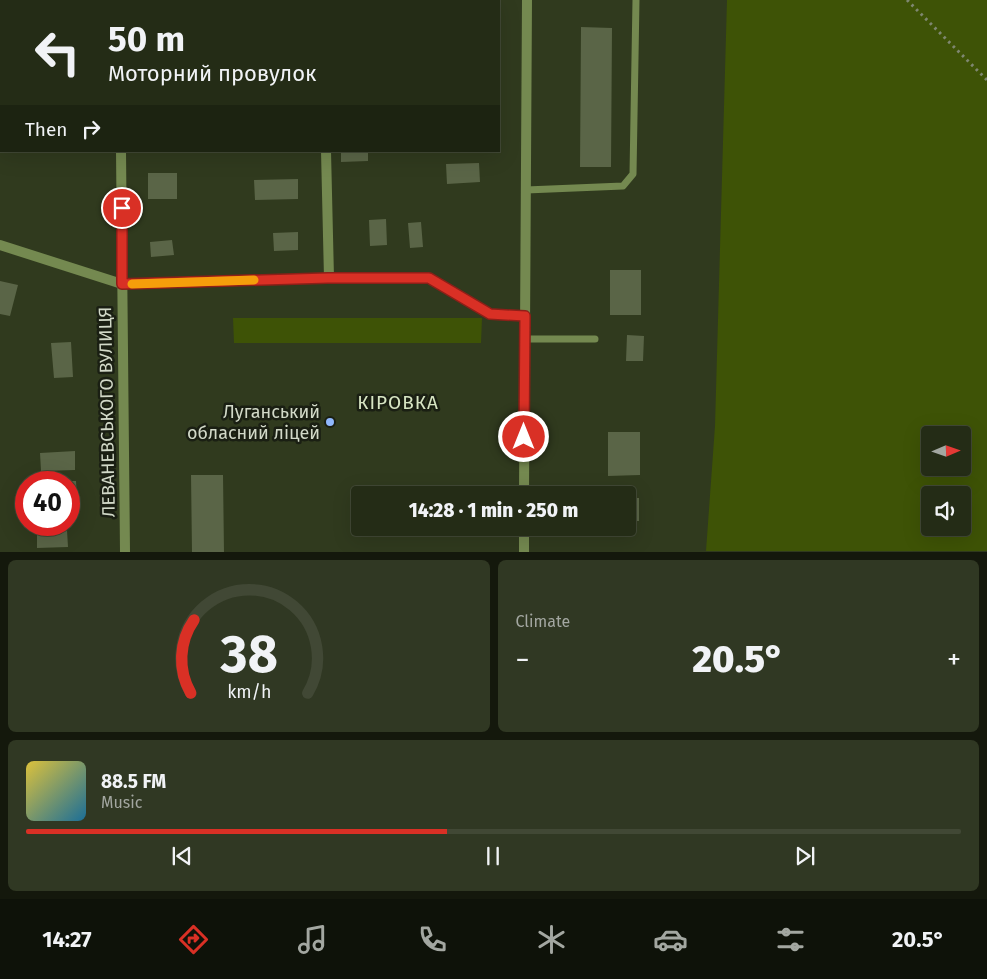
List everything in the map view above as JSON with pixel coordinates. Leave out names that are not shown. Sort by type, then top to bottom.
[{"type":"street","points":[[524,486],[527,0]]},
{"type":"street","name":"ЛЕВАНЕВСЬКОГО ВУЛИЦЯ","points":[[121,152],[125,552]]},
{"type":"street","points":[[326,152],[328,278]]},
{"type":"street","points":[[0,245],[122,284],[328,278],[429,278],[490,314],[525,316]]},
{"type":"street","points":[[524,536],[524,552]]},
{"type":"lane","points":[[526,190],[623,186],[633,174],[636,0]]},
{"type":"lane","points":[[525,339],[595,339]]},
{"type":"path","points":[[907,0],[987,80]]},
{"type":"green space","points":[[727,0],[987,0],[987,551],[706,551],[715,426]]},
{"type":"green space","points":[[233,318],[482,318],[481,343],[234,343]]},
{"type":"building","points":[[581,27],[612,28],[611,167],[580,167]]},
{"type":"building","points":[[341,152],[368,152],[368,161],[341,162]]},
{"type":"building","points":[[479,163],[480,182],[447,184],[446,164]]},
{"type":"building","points":[[148,173],[177,173],[177,199],[148,199]]},
{"type":"building","points":[[298,179],[298,199],[255,200],[254,180]]},
{"type":"building","points":[[386,219],[387,245],[370,246],[369,220]]},
{"type":"building","points":[[421,222],[423,247],[410,248],[408,223]]},
{"type":"building","points":[[298,232],[298,250],[274,251],[273,233]]},
{"type":"building","points":[[172,240],[174,255],[151,257],[150,242]]},
{"type":"building","points":[[610,270],[641,270],[641,315],[610,315]]},
{"type":"building","points":[[0,281],[18,285],[10,316],[0,314]]},
{"type":"building","points":[[627,335],[644,336],[643,361],[626,361]]},
{"type":"building","points":[[71,342],[73,377],[54,378],[51,343]]},
{"type":"building","points":[[608,432],[640,432],[640,475],[608,476]]},
{"type":"building","points":[[75,451],[75,470],[41,471],[40,453]]},
{"type":"building","points":[[191,475],[223,475],[224,552],[192,552]]},
{"type":"building","points":[[636,498],[639,498],[639,521],[636,521]]},
{"type":"building","points":[[37,536],[67,536],[68,547],[37,548]]},
{"type":"slow traffic","points":[[132,284],[254,280]]},
{"type":"place","name":"Луганський обласний ліцей","points":[[330,422]]},
{"type":"district","name":"КІРОВКА","points":[[398,402]]},
{"type":"route","points":[[122,208],[122,284],[328,278],[429,278],[490,314],[525,316],[524,437]]}]
